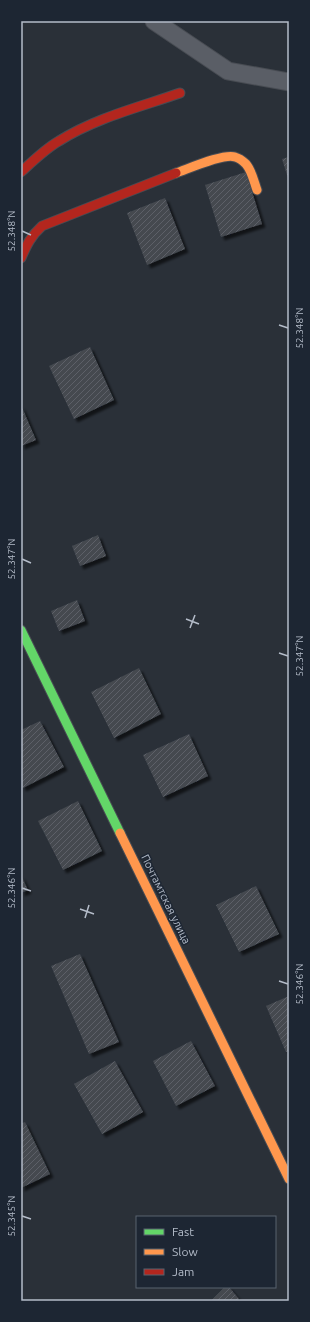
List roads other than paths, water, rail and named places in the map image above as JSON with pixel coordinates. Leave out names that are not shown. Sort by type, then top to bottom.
[{"type":"street","points":[[154,21],[228,71],[289,82]]},
{"type":"street","points":[[21,172],[47,149],[66,137],[118,114],[180,93]]},
{"type":"street","points":[[21,258],[32,235],[42,226],[197,165],[225,157],[235,157],[245,163],[249,169],[257,190]]},
{"type":"street","name":"Почтамтская улица","points":[[21,630],[289,1179]]}]
